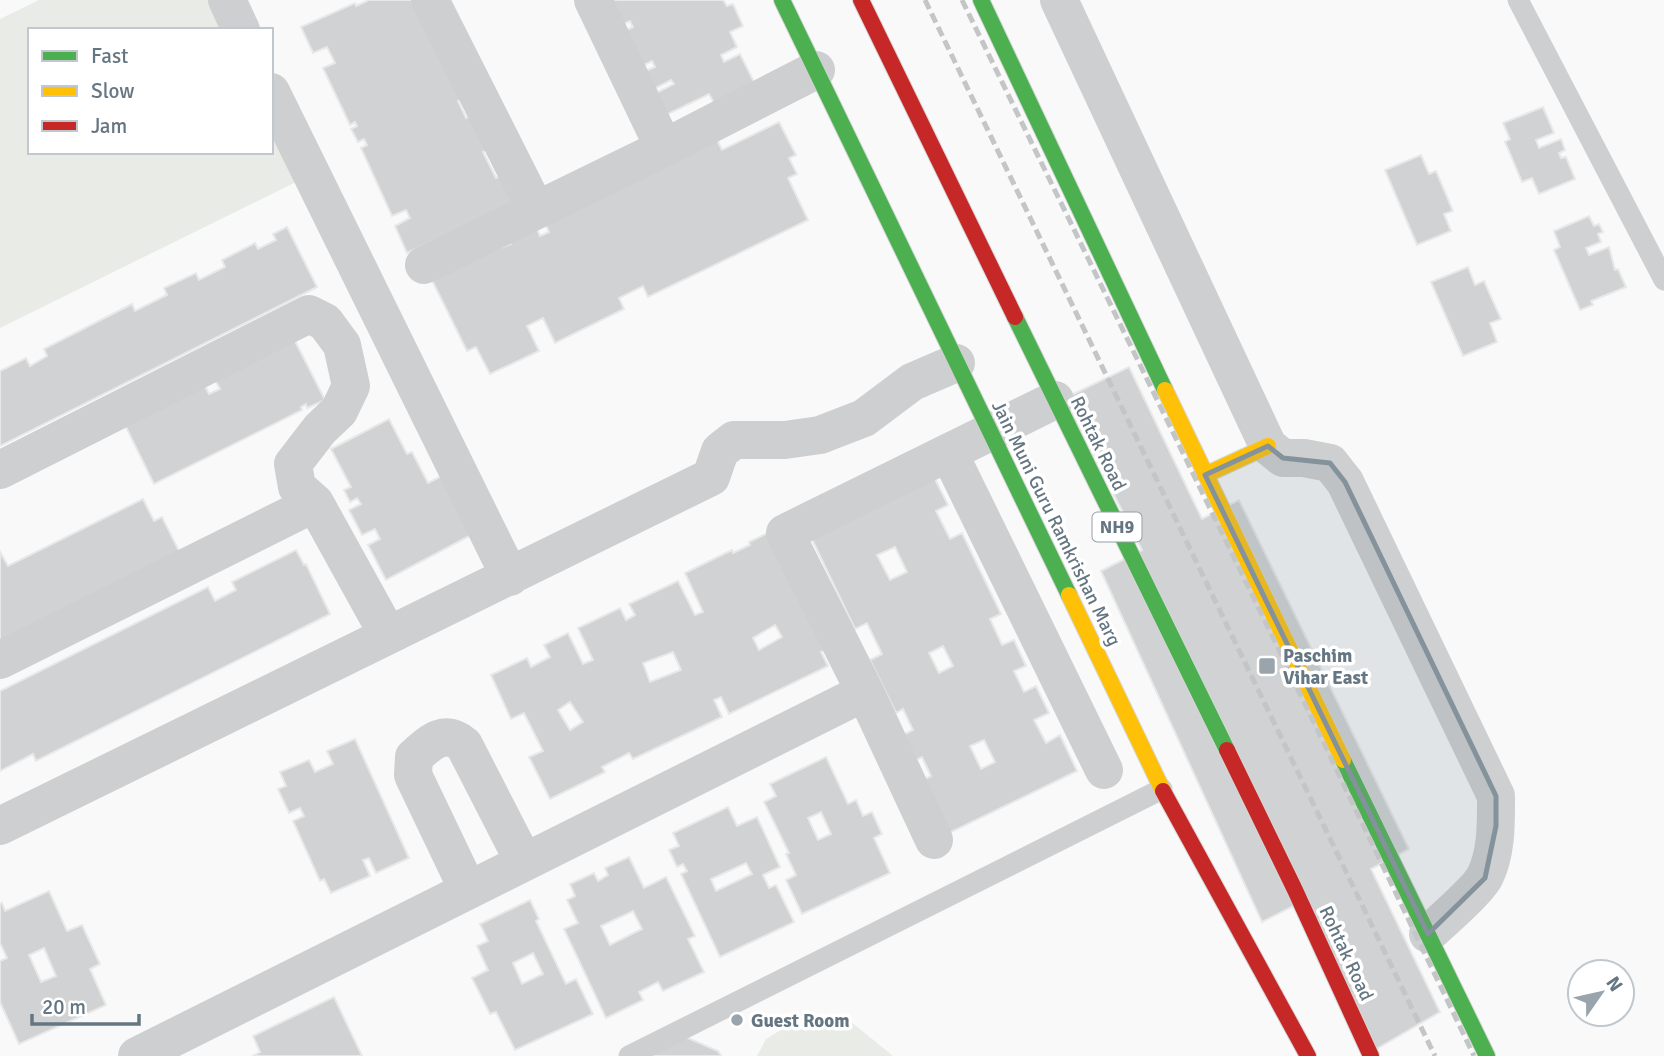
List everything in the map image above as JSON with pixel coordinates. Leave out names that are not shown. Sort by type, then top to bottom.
[{"type":"main road","name":"Jain Muni Guru Ramkrishan Marg","points":[[782,0],[1162,789],[1308,1056]]},
{"type":"main road","name":"Rohtak Road","points":[[861,0],[1294,890],[1371,1056]]},
{"type":"main road","points":[[981,0],[1205,475],[1487,1056]]},
{"type":"main road","points":[[1205,475],[1268,446]]},
{"type":"street","points":[[227,0],[240,28]]},
{"type":"street","points":[[430,0],[536,210]]},
{"type":"street","points":[[593,0],[664,148]]},
{"type":"street","points":[[1059,0],[1268,446],[1283,458],[1304,458],[1330,463],[1345,482],[1496,796],[1496,826],[1485,878],[1428,934]]},
{"type":"street","points":[[424,265],[664,148],[816,70]]},
{"type":"street","points":[[273,96],[509,577]]},
{"type":"street","points":[[325,322],[370,295]]},
{"type":"street","points":[[0,470],[309,314],[325,322],[342,345],[351,386],[339,411],[320,429],[293,464],[297,487],[314,503],[388,635]]},
{"type":"street","points":[[0,826],[711,477],[720,452],[734,440],[785,440],[820,435],[864,418],[912,382],[956,363]]},
{"type":"street","points":[[934,840],[865,692],[785,533],[1055,400]]},
{"type":"street","points":[[948,453],[1104,770]]},
{"type":"street","points":[[0,660],[314,503]]},
{"type":"street","points":[[137,1056],[865,692]]},
{"type":"street","points":[[468,890],[413,775],[414,757],[442,737],[455,737],[464,745],[524,862]]},
{"type":"lane","points":[[1518,0],[1664,280]]},
{"type":"lane","points":[[629,1056],[1162,789]]},
{"type":"highlighted area","points":[[1268,446],[1283,458],[1330,463],[1345,482],[1496,796],[1496,826],[1485,878],[1428,934],[1205,475]]},
{"type":"shaded area","points":[[39,0],[227,0],[240,28],[28,28],[28,154],[273,154],[273,97],[310,175],[0,328],[0,19]]},
{"type":"shaded area","points":[[804,1016],[850,1021],[893,1056],[757,1056],[766,1039]]},
{"type":"building","points":[[369,0],[421,0],[467,97],[458,101],[466,118],[475,114],[491,149],[483,152],[496,178],[503,175],[516,202],[407,253],[395,226],[410,218],[406,210],[392,216],[361,148],[367,145],[364,139],[358,142],[351,129],[357,126],[355,122],[350,125],[323,68],[335,63],[327,47],[313,53],[301,27],[355,3],[356,6]]},
{"type":"building","points":[[608,0],[723,0],[727,6],[733,4],[743,26],[730,32],[737,47],[721,55],[724,62],[740,54],[755,84],[714,103],[709,94],[666,115],[656,93],[674,84],[671,80],[652,90],[643,72],[655,67],[652,61],[640,67],[623,32],[633,27],[630,21],[620,25]]},
{"type":"building","points":[[1543,107],[1554,133],[1536,140],[1539,148],[1561,139],[1565,150],[1559,153],[1561,158],[1566,157],[1575,179],[1539,194],[1532,178],[1522,182],[1505,142],[1510,139],[1503,123]]},
{"type":"building","points":[[779,122],[796,155],[789,158],[797,174],[788,178],[808,220],[648,297],[643,286],[619,298],[624,309],[555,343],[543,318],[527,326],[539,351],[490,374],[476,347],[467,351],[429,274],[511,244],[507,236],[534,223],[540,236],[549,232],[543,219],[715,136],[722,150]]},
{"type":"building","points":[[1421,155],[1429,174],[1436,171],[1453,211],[1444,214],[1451,231],[1417,245],[1385,170]]},
{"type":"building","points":[[1589,216],[1594,226],[1599,224],[1603,232],[1598,234],[1601,242],[1586,248],[1589,255],[1609,247],[1615,270],[1618,269],[1626,287],[1591,301],[1593,305],[1580,310],[1554,250],[1560,247],[1554,231]]},
{"type":"building","points":[[287,227],[317,287],[0,446],[0,371],[26,358],[30,366],[47,356],[44,349],[132,304],[135,311],[167,295],[164,288],[196,273],[199,280],[225,267],[222,260],[255,243],[258,249],[276,240],[273,234]]},
{"type":"building","points":[[1468,267],[1475,285],[1484,281],[1501,319],[1490,323],[1497,342],[1463,356],[1431,282]]},
{"type":"building","points":[[295,341],[325,400],[307,408],[306,404],[301,407],[302,410],[154,484],[125,425],[205,386],[209,394],[220,389],[215,380]]},
{"type":"building","points":[[1129,367],[1202,519],[1239,500],[1409,849],[1371,869],[1440,1012],[1371,1052],[1299,903],[1262,922],[1101,571],[1142,550],[1065,398]]},
{"type":"building","points":[[389,419],[407,454],[412,452],[428,483],[444,475],[475,533],[386,580],[368,545],[380,539],[375,529],[362,535],[349,510],[361,504],[357,498],[350,502],[344,490],[351,487],[331,449]]},
{"type":"building","points":[[931,471],[948,505],[936,511],[950,539],[962,533],[1001,614],[990,619],[1002,645],[1014,640],[1026,666],[1014,671],[1024,692],[1036,686],[1049,713],[1034,720],[1046,743],[1060,735],[1077,771],[947,834],[921,781],[931,776],[922,757],[912,762],[899,737],[913,730],[903,709],[896,713],[870,660],[882,654],[867,623],[855,629],[808,531]],"holes":[[[895,547],[907,572],[890,580],[877,555]],[[943,646],[953,666],[939,673],[929,653]],[[984,740],[995,762],[981,769],[970,746]]]},
{"type":"building","points":[[143,499],[154,521],[162,517],[183,559],[0,642],[0,552],[8,566]]},
{"type":"building","points":[[776,529],[833,647],[821,652],[828,666],[729,714],[721,697],[714,700],[722,717],[633,759],[629,753],[602,767],[605,772],[550,799],[529,757],[543,751],[524,713],[511,719],[491,675],[527,658],[531,667],[550,657],[544,645],[568,633],[583,664],[593,660],[578,628],[620,608],[626,620],[635,615],[629,604],[678,581],[695,615],[703,612],[685,573],[732,550],[733,553],[750,545],[749,542]],"holes":[[[775,625],[782,637],[759,650],[753,638]],[[673,652],[681,670],[650,682],[643,663]],[[570,702],[583,722],[570,730],[558,710]]]},
{"type":"building","points":[[296,550],[304,565],[306,564],[330,614],[36,761],[33,754],[0,771],[0,691],[208,587],[215,601],[236,590],[232,582]]},
{"type":"building","points":[[355,739],[409,858],[376,873],[369,858],[363,860],[370,876],[331,893],[324,879],[320,881],[293,821],[304,816],[300,808],[289,813],[278,789],[286,786],[280,772],[309,760],[315,772],[333,764],[327,751]]},
{"type":"building","points":[[826,757],[848,804],[856,800],[863,816],[872,812],[882,834],[874,838],[890,873],[802,914],[786,880],[796,875],[786,854],[789,853],[764,802],[776,796],[770,784]],"holes":[[[821,812],[831,834],[818,840],[808,818]]]},
{"type":"building","points":[[728,807],[737,826],[757,817],[780,867],[763,875],[769,888],[776,885],[794,922],[720,957],[681,874],[687,871],[683,864],[677,867],[669,850],[679,846],[673,833]],"holes":[[[746,863],[752,874],[716,891],[711,879]]]},
{"type":"building","points":[[629,857],[644,888],[666,877],[695,936],[688,939],[704,972],[663,991],[658,982],[639,992],[643,1000],[606,1018],[564,929],[578,923],[567,900],[575,896],[570,884],[594,873],[598,881],[608,875],[605,868]],"holes":[[[633,911],[642,929],[610,945],[601,926]]]},
{"type":"building","points":[[49,891],[67,931],[82,925],[100,964],[90,969],[106,1005],[19,1044],[0,1002],[0,961],[7,958],[0,943],[0,904],[2,903],[5,911]],"holes":[[[44,948],[56,976],[41,982],[29,955]]]},
{"type":"building","points":[[530,900],[539,919],[536,921],[566,984],[576,979],[593,1014],[515,1050],[496,1012],[490,1014],[472,978],[488,970],[477,946],[488,941],[480,924]],"holes":[[[533,953],[543,974],[522,984],[513,963]]]},
{"type":"building","points":[[334,997],[362,1056],[253,1056],[260,1052],[253,1036]]},
{"type":"building","points":[[681,1035],[718,1051],[721,1056],[642,1056]]},
{"type":"railway","points":[[925,0],[1435,1056]]},
{"type":"railway","points":[[962,0],[1474,1056]]},
{"type":"traffic: fast","points":[[782,0],[1069,595]]},
{"type":"traffic: fast","points":[[981,0],[1165,390]]},
{"type":"traffic: fast","points":[[1015,317],[1227,750]]},
{"type":"traffic: fast","points":[[1343,760],[1487,1056]]},
{"type":"traffic: slow","points":[[1165,390],[1343,760]]},
{"type":"traffic: slow","points":[[1205,475],[1268,446]]},
{"type":"traffic: slow","points":[[1069,595],[1163,791]]},
{"type":"traffic: jam","points":[[861,0],[1015,317]]},
{"type":"traffic: jam","points":[[1227,750],[1371,1056]]},
{"type":"traffic: jam","points":[[1163,791],[1308,1056]]},
{"type":"place","name":"Paschim Vihar East","points":[[1267,666]]},
{"type":"place","name":"Guest Room","points":[[737,1020]]}]
